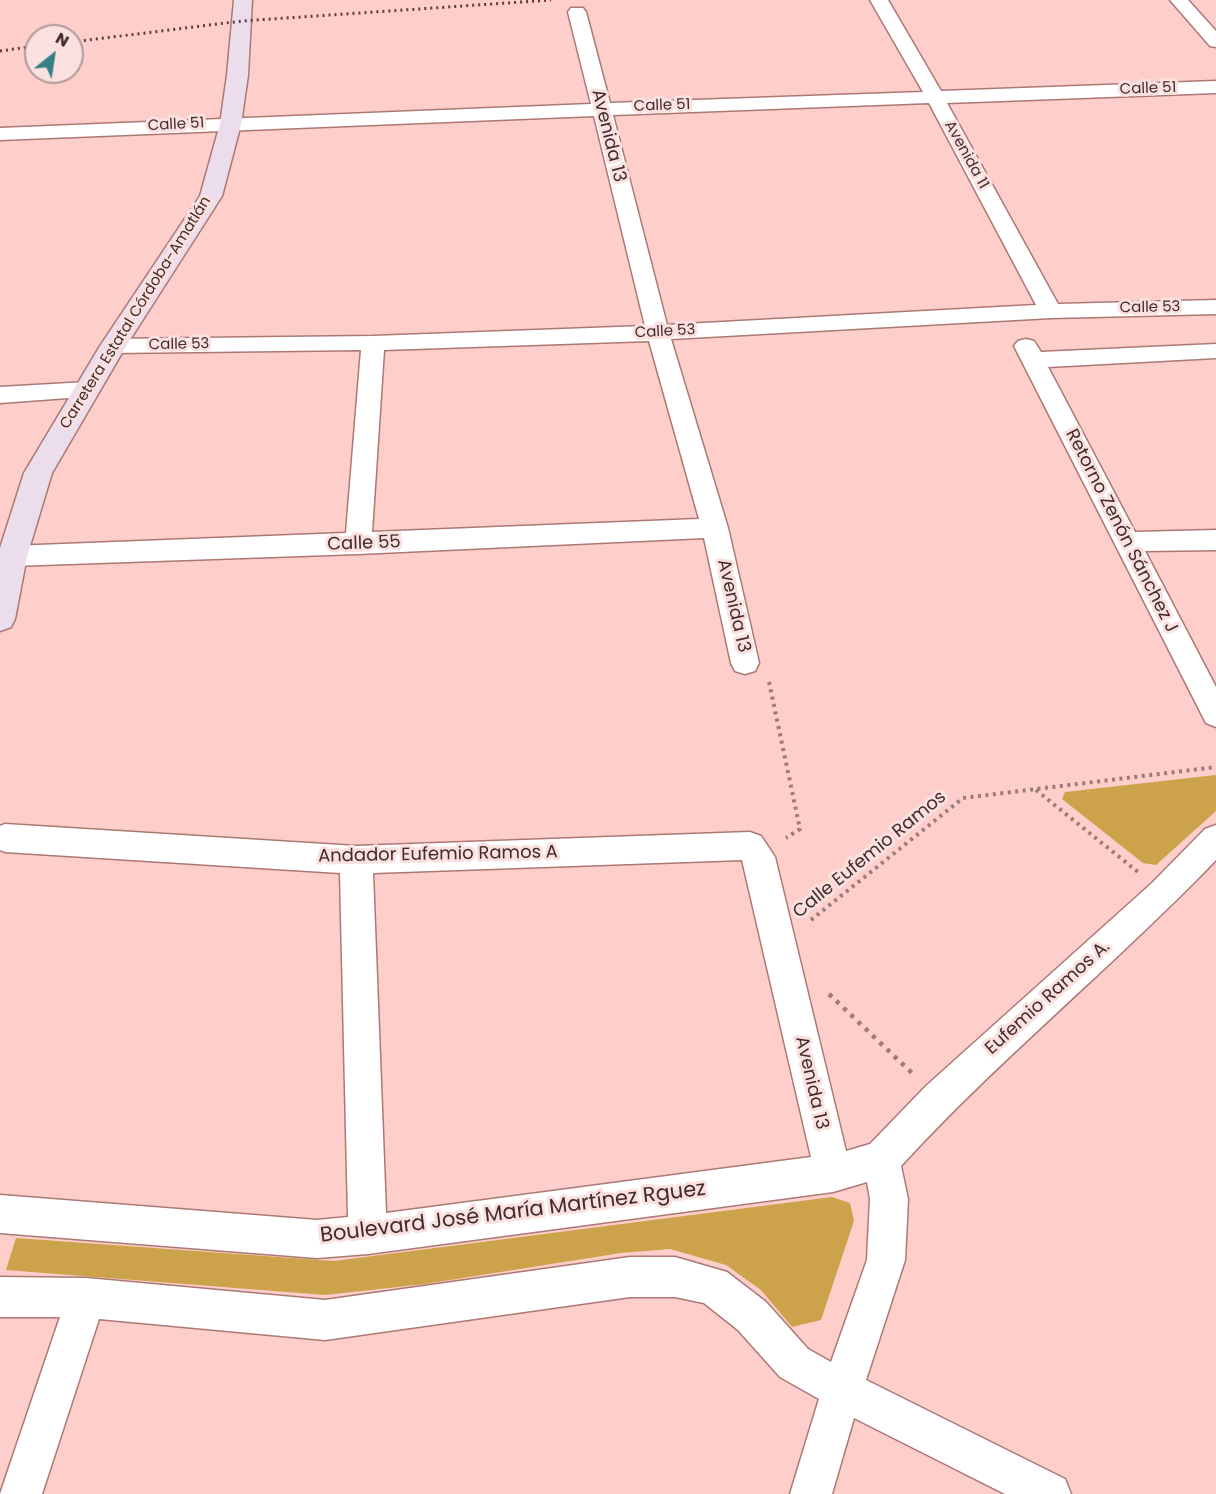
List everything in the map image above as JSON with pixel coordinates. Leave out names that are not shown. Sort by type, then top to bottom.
[{"type":"main road","name":"Carretera Estatal Córdoba-Amatlán","points":[[0,619],[12,556],[38,473],[113,346],[211,196],[233,123],[243,0]]},
{"type":"street","name":"Avenida 11","points":[[879,0],[1051,311]]},
{"type":"street","points":[[1179,0],[1216,42]]},
{"type":"street","name":"Avenida 13","points":[[577,12],[658,333],[716,528],[746,663]]},
{"type":"street","name":"Calle 51","points":[[0,134],[601,108],[1216,87]]},
{"type":"street","name":"Calle 53","points":[[113,346],[373,343],[658,333],[1051,311],[1216,307]]},
{"type":"street","points":[[358,544],[373,343]]},
{"type":"street","name":"Retorno Zenón Sánchez J","points":[[1216,351],[1030,353],[1216,715]]},
{"type":"street","points":[[0,395],[87,390]]},
{"type":"street","name":"Calle 55","points":[[12,556],[716,528]]},
{"type":"street","points":[[1127,543],[1216,540]]},
{"type":"street","name":"Andador Eufemio Ramos A","points":[[5,838],[356,860],[750,846],[759,857]]},
{"type":"street","name":"Eufemio Ramos A.","points":[[881,1160],[939,1098],[1163,893],[1216,839]]},
{"type":"street","name":"Avenida 13","points":[[759,857],[833,1173]]},
{"type":"street","points":[[356,860],[368,1235]]},
{"type":"street","points":[[811,1494],[842,1390],[886,1260],[889,1199],[881,1160]]},
{"type":"street","name":"Boulevard José María Martínez Rguez","points":[[0,1214],[317,1239],[368,1235],[833,1173],[881,1160]]},
{"type":"street","points":[[0,1297],[86,1298],[324,1320],[630,1276],[675,1277],[713,1286],[753,1316],[794,1363],[842,1390],[1050,1494]]},
{"type":"street","points":[[21,1494],[86,1298]]},
{"type":"path","name":"Avenida 13","points":[[746,663],[768,678],[800,829],[759,857]]},
{"type":"path","name":"Calle Eufemio Ramos","points":[[778,946],[963,798],[1216,767]]},
{"type":"path","points":[[1036,789],[1163,893]]},
{"type":"path","points":[[820,986],[939,1098]]},
{"type":"shaded area","points":[[1216,775],[1216,811],[1156,865],[1143,863],[1062,799],[1065,792]]},
{"type":"shaded area","points":[[832,1197],[850,1203],[854,1221],[821,1320],[792,1327],[761,1290],[726,1265],[670,1249],[621,1253],[425,1284],[325,1295],[6,1270],[16,1238],[334,1261]]},
{"type":"railway","points":[[84,41],[242,21],[551,0]]},
{"type":"railway","points":[[0,51],[24,48]]}]
